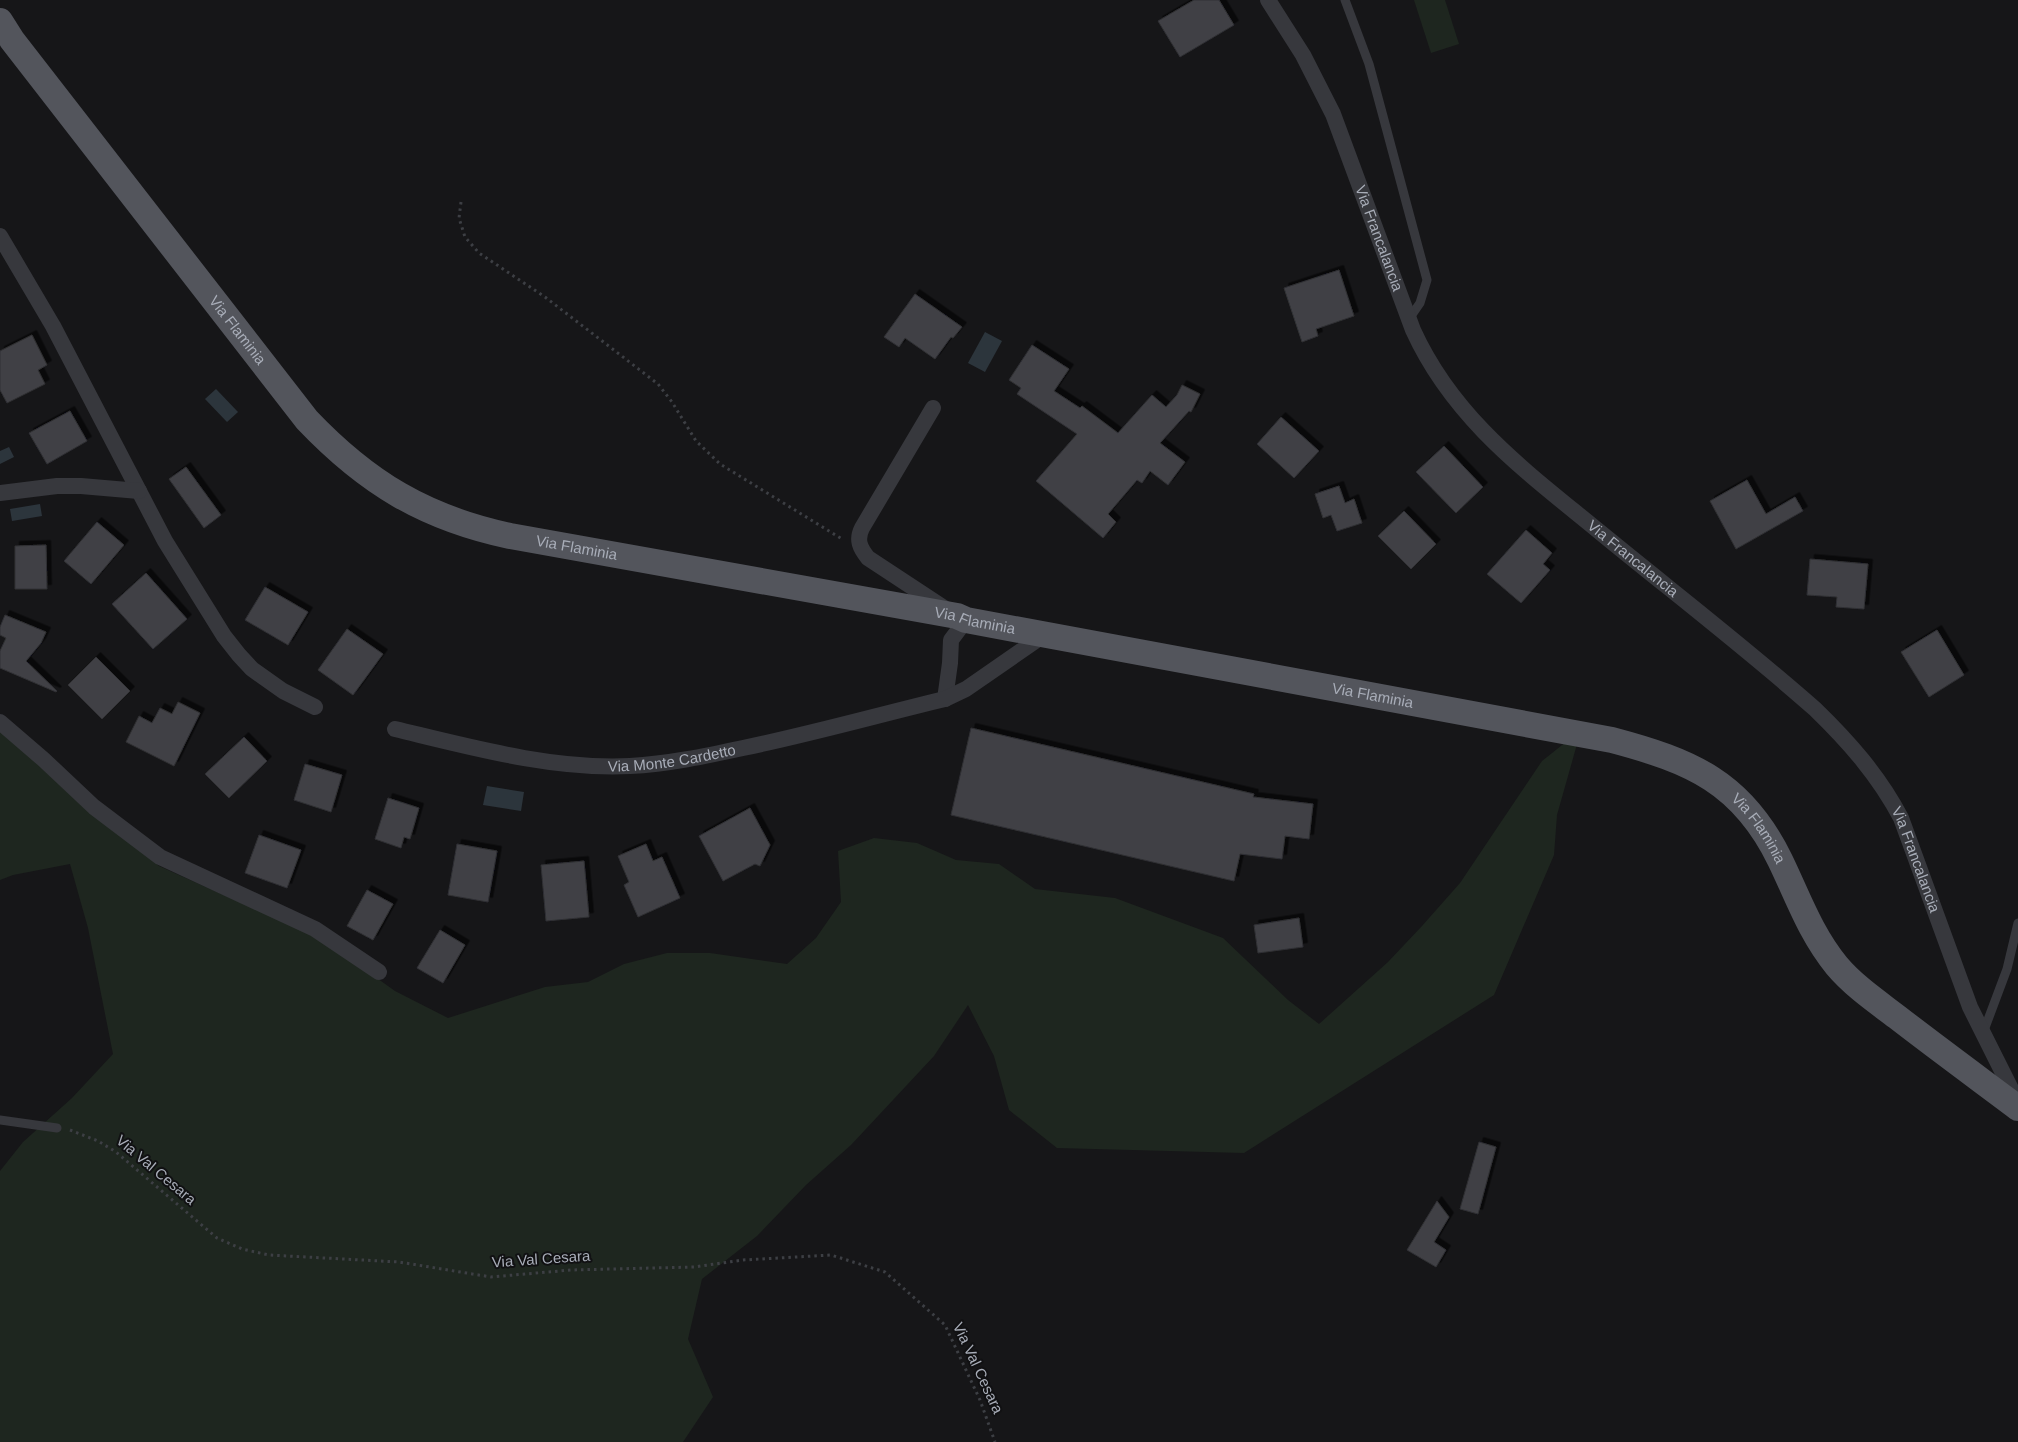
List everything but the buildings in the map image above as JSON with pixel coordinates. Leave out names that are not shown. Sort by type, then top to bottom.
[{"type":"main road","name":"Via Flaminia","points":[[4,35],[307,420],[336,449],[393,492],[438,516],[500,534],[962,618],[1044,635],[1612,740],[1660,754],[1694,768],[1716,780],[1731,792],[1751,813],[1780,860],[1809,924],[1824,948],[1845,974],[1898,1018],[2018,1108]]},
{"type":"street","name":"Via Francalancia","points":[[1268,0],[1307,62],[1333,114],[1409,319],[1425,354],[1454,398],[1473,422],[1520,466],[1800,696],[1831,725],[1868,766],[1894,804],[1907,832],[1970,1007],[2018,1103]]},
{"type":"street","points":[[0,236],[53,326],[178,562],[224,636],[252,669],[270,682],[315,708]]},
{"type":"street","points":[[933,408],[862,528],[859,539],[863,552],[872,561],[962,618],[950,640],[950,662],[945,699]]},
{"type":"street","points":[[0,493],[57,486],[139,491]]},
{"type":"street","points":[[1008,628],[1013,645],[1009,660]]},
{"type":"street","name":"Via Monte Cardetto","points":[[395,729],[500,753],[572,764],[631,766],[687,759],[754,746],[945,699],[966,689],[1044,635]]},
{"type":"street","points":[[0,722],[43,759],[94,808],[160,857],[315,929],[379,972]]},
{"type":"lane","points":[[1345,0],[1369,64],[1427,280],[1420,303],[1409,319]]},
{"type":"lane","points":[[1983,1033],[2007,969],[2018,923]]},
{"type":"lane","points":[[0,1120],[57,1128]]},
{"type":"path","points":[[462,202],[459,218],[465,237],[479,253],[545,297],[658,384],[672,402],[696,441],[720,464],[863,552]]},
{"type":"path","name":"Via Val Cesara","points":[[57,1128],[89,1137],[116,1152],[217,1238],[242,1249],[269,1255],[399,1262],[492,1278],[589,1268],[694,1267],[744,1260],[831,1255],[885,1272],[945,1325],[980,1400],[995,1442]]},
{"type":"shaded area","points":[[1414,0],[1445,0],[1459,44],[1431,53]]},
{"type":"shaded area","points":[[985,332],[1002,341],[985,372],[968,363]]},
{"type":"shaded area","points":[[216,389],[238,412],[227,422],[205,399]]},
{"type":"shaded area","points":[[9,447],[14,457],[0,464],[0,451]]},
{"type":"shaded area","points":[[40,504],[42,516],[12,521],[10,509]]},
{"type":"shaded area","points":[[0,727],[121,835],[159,866],[322,939],[395,991],[448,1018],[545,987],[588,982],[624,964],[667,953],[710,953],[787,964],[816,938],[841,902],[838,851],[874,838],[917,843],[956,860],[999,864],[1035,889],[1115,898],[1223,938],[1288,1000],[1319,1024],[1388,962],[1422,926],[1460,883],[1542,761],[1581,730],[1557,815],[1554,855],[1494,995],[1244,1153],[1057,1148],[1009,1110],[994,1056],[968,1005],[934,1056],[851,1145],[806,1185],[757,1236],[702,1279],[688,1339],[713,1397],[683,1442],[0,1442],[0,1171],[23,1142],[72,1098],[113,1054],[88,928],[70,864],[13,875],[0,880]]},
{"type":"shaded area","points":[[487,786],[524,792],[521,811],[483,805]]}]
